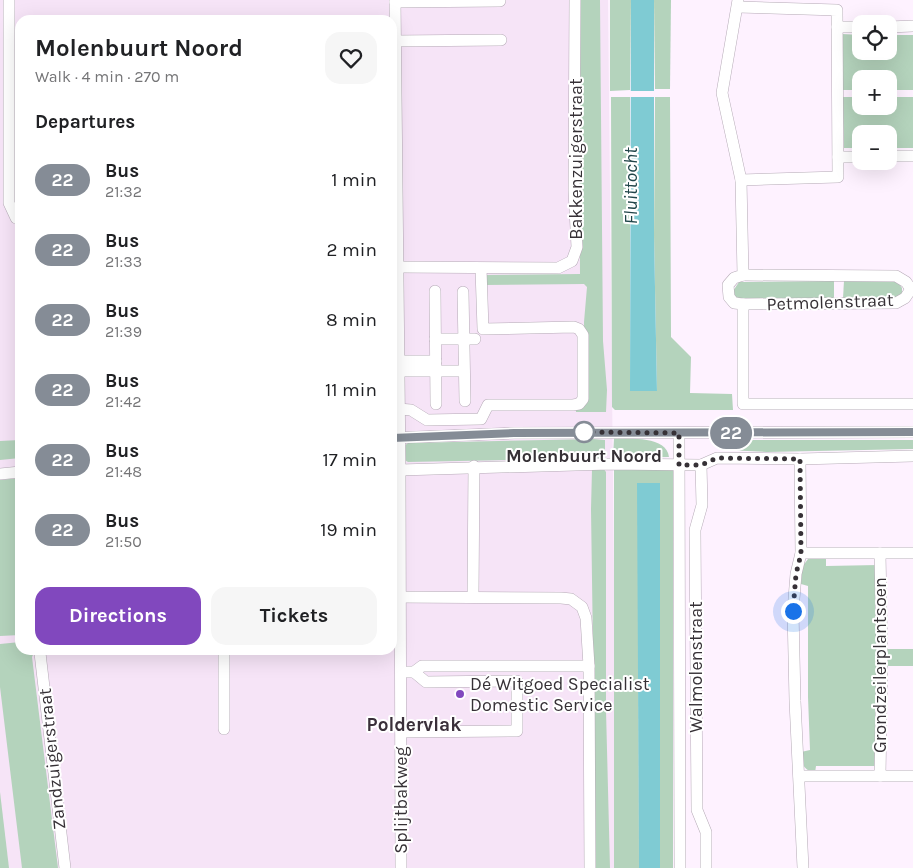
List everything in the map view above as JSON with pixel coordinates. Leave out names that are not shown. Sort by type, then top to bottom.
[{"type":"street","points":[[9,0],[10,203],[15,216]]},
{"type":"street","name":"Bakkenzuigerstraat","points":[[397,268],[558,268],[572,261],[577,247],[574,191],[576,0]]},
{"type":"street","points":[[394,1],[500,1]]},
{"type":"street","name":"Splijtbakweg","points":[[394,1],[394,15]]},
{"type":"street","points":[[741,180],[838,177],[837,10],[738,4],[722,93],[741,180],[744,275],[734,278],[728,285],[728,297],[734,302],[743,304],[742,404],[913,404]]},
{"type":"street","points":[[897,27],[913,26]]},
{"type":"street","points":[[837,28],[852,27]]},
{"type":"street","points":[[397,41],[501,40]]},
{"type":"street","points":[[897,156],[913,156]]},
{"type":"street","points":[[838,157],[852,157]]},
{"type":"street","name":"Splijtbakweg","points":[[397,268],[397,424]]},
{"type":"street","points":[[398,409],[411,410],[427,420],[481,419],[488,405],[579,404],[582,399],[583,335],[579,329],[574,327],[483,329],[481,269]]},
{"type":"street","name":"Petmolenstraat","points":[[743,304],[896,303],[905,298],[912,289],[906,282],[896,276],[744,275]]},
{"type":"street","points":[[435,291],[436,404]]},
{"type":"street","points":[[463,292],[469,339],[464,371],[465,401]]},
{"type":"street","points":[[435,339],[469,339]]},
{"type":"street","points":[[398,366],[436,366],[464,371]]},
{"type":"street","points":[[397,438],[514,433],[913,432]]},
{"type":"street","points":[[679,433],[680,868]]},
{"type":"street","name":"Splijtbakweg","points":[[397,446],[400,470],[397,565]]},
{"type":"street","points":[[400,470],[474,466],[701,465],[717,458],[800,459],[913,456]]},
{"type":"street","points":[[800,459],[801,554],[796,574],[793,611],[795,701],[803,868]]},
{"type":"street","name":"Walmolenstraat","points":[[701,465],[702,505],[695,530],[697,810],[706,832],[706,868]]},
{"type":"street","points":[[473,597],[474,466]]},
{"type":"street","points":[[0,474],[15,472]]},
{"type":"street","name":"Grondzeilerplantsoen","points":[[880,553],[882,658],[880,776]]},
{"type":"street","name":"Grondzeilerplantsoen","points":[[801,554],[913,553]]},
{"type":"street","points":[[397,597],[561,598],[571,599],[582,608],[586,618],[588,666],[590,868]]},
{"type":"street","name":"Splijtbakweg","points":[[397,616],[401,732],[401,868]]},
{"type":"street","name":"Zandzuigerstraat","points":[[40,655],[65,868]]},
{"type":"street","points":[[224,655],[224,728]]},
{"type":"street","points":[[400,672],[414,672],[422,666],[588,666]]},
{"type":"street","name":"Splijtbakweg","points":[[401,732],[517,731],[517,681],[426,682],[414,672]]},
{"type":"street","name":"Grondzeilerplantsoen","points":[[799,776],[913,776]]},
{"type":"shaded area","points":[[0,0],[608,0],[617,868],[0,868]]},
{"type":"green space","points":[[579,0],[600,0],[603,341],[607,390],[606,412],[576,412],[576,407],[585,398],[584,322],[587,287],[584,284],[485,285],[485,275],[580,274]]},
{"type":"green space","points":[[610,0],[631,0],[630,90],[610,91]]},
{"type":"green space","points":[[654,0],[671,0],[670,89],[655,89]]},
{"type":"green space","points":[[842,34],[852,35],[852,60],[897,60],[897,35],[913,35],[913,90],[897,90],[897,70],[852,70],[852,90],[842,90]]},
{"type":"green space","points":[[611,97],[630,97],[630,391],[657,391],[654,235],[655,97],[670,97],[671,337],[691,357],[690,393],[732,394],[733,410],[615,410],[612,407]]},
{"type":"green space","points":[[842,97],[852,97],[852,115],[897,115],[897,97],[913,97],[913,148],[897,148],[897,125],[852,125],[852,148],[844,148]]},
{"type":"green space","points":[[834,281],[834,299],[747,300],[735,297],[733,291],[739,282]]},
{"type":"green space","points":[[844,281],[897,281],[902,288],[902,294],[899,298],[843,298]]},
{"type":"green space","points":[[614,438],[655,442],[667,450],[669,457],[613,458]]},
{"type":"green space","points":[[15,440],[15,458],[0,460],[0,441]]},
{"type":"green space","points":[[605,440],[605,457],[408,462],[403,459],[403,447],[408,443]]},
{"type":"green space","points":[[913,440],[913,449],[767,452],[725,450],[725,441]]},
{"type":"green space","points":[[603,468],[606,472],[606,710],[610,868],[593,868],[592,469]]},
{"type":"green space","points":[[614,469],[673,469],[673,868],[660,868],[660,483],[638,483],[639,868],[614,868]]},
{"type":"green space","points":[[15,478],[15,635],[0,636],[0,480]]},
{"type":"green space","points":[[826,557],[826,566],[878,565],[879,766],[816,766],[815,773],[805,768],[801,756],[801,752],[810,750],[808,586],[801,584],[802,567],[808,559]]},
{"type":"green space","points":[[15,642],[15,655],[33,655],[58,868],[22,868],[0,687],[0,644]]},
{"type":"green space","points":[[887,649],[913,649],[913,666],[887,666]]},
{"type":"green space","points":[[0,792],[9,868],[0,868]]},
{"type":"water","points":[[631,0],[654,0],[654,235],[657,391],[630,391]]},
{"type":"water","points":[[637,483],[660,483],[660,868],[639,868]]},
{"type":"pier","points":[[628,91],[658,91],[658,97],[628,97]]},
{"type":"bus line","name":"22","points":[[397,438],[514,433],[913,432]]},
{"type":"place","name":"Molenbuurt Noord","points":[[584,432]]},
{"type":"place","name":"Dé Witgoed Specialist Domestic Service","points":[[460,694]]},
{"type":"district","name":"Poldervlak","points":[[414,724]]},
{"type":"route","points":[[584,432],[679,433],[679,465],[701,465],[717,458],[800,459],[801,554],[796,574],[793,611]]},
{"type":"water label","name":"Fluittocht","points":[[630,186]]}]
